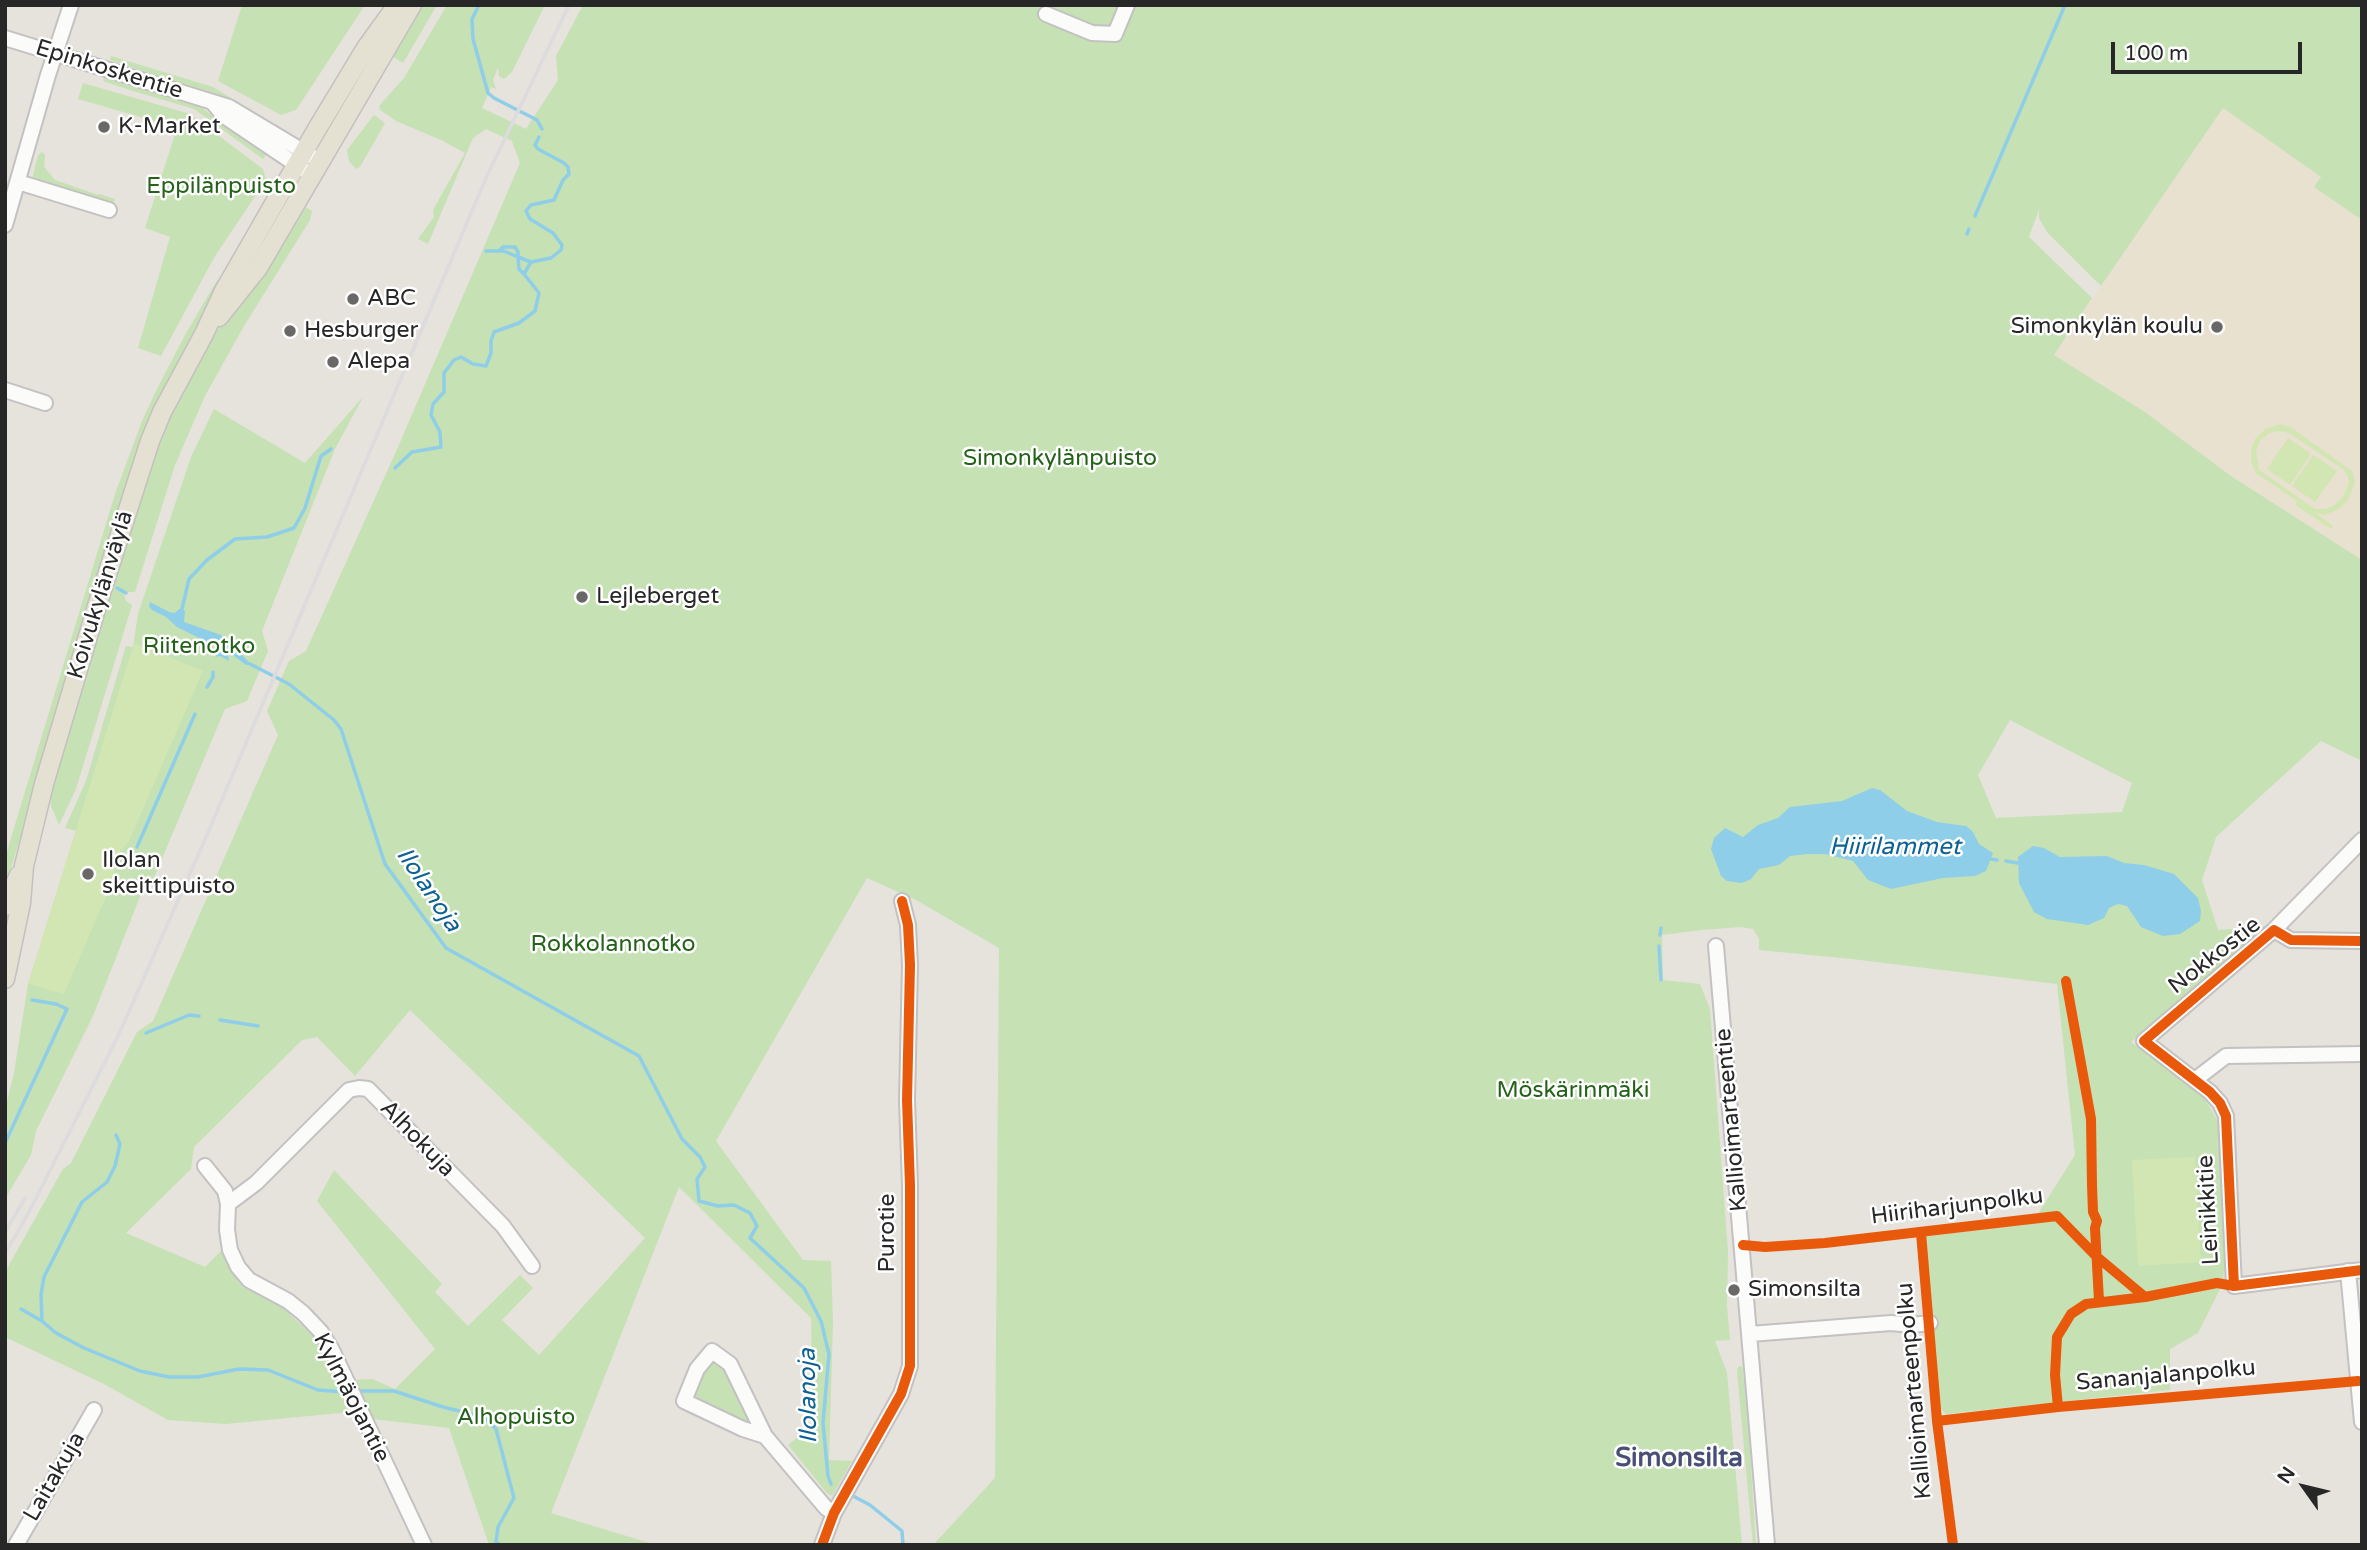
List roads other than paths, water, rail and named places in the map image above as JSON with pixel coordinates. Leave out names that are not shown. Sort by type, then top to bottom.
[{"type":"main road","name":"Koivukylänväylä","points":[[5,979],[21,903],[24,866],[48,771],[139,471],[162,412],[224,291],[366,48],[397,5]]},
{"type":"main road","name":"Koivukylänväylä","points":[[204,334],[258,268],[412,5]]},
{"type":"main road","name":"Koivukylänväylä","points":[[5,906],[24,866]]},
{"type":"street","points":[[5,225],[71,5]]},
{"type":"street","points":[[1046,14],[1092,33],[1115,34],[1127,5]]},
{"type":"street","name":"Epinkoskentie","points":[[5,38],[213,103],[224,116],[317,169]]},
{"type":"street","points":[[19,182],[109,210]]},
{"type":"street","points":[[5,390],[45,403]]},
{"type":"street","points":[[2274,930],[2362,840]]},
{"type":"street","name":"Purotie","points":[[822,1545],[834,1513],[901,1394],[910,1366],[907,1100],[910,965],[908,925],[902,901]]},
{"type":"street","name":"Nokkostie","points":[[2144,1041],[2274,930],[2291,940],[2362,941]]},
{"type":"street","name":"Kallioimarteentie","points":[[1716,946],[1767,1545]]},
{"type":"street","name":"Leinikkitie","points":[[2144,1041],[2196,1079],[2220,1103],[2225,1116],[2234,1286],[2355,1270]]},
{"type":"street","points":[[2196,1079],[2226,1056],[2362,1054]]},
{"type":"street","name":"Alhokuja","points":[[228,1204],[256,1183],[349,1090],[368,1089],[503,1226],[532,1266]]},
{"type":"street","name":"Kylmäojantie","points":[[205,1166],[225,1191],[230,1250],[238,1267],[249,1280],[303,1312],[321,1332],[424,1545]]},
{"type":"street","points":[[2355,1270],[2362,1422]]},
{"type":"street","points":[[1750,1334],[1891,1323],[1930,1323]]},
{"type":"street","points":[[765,1436],[743,1429],[684,1401],[697,1369],[712,1351],[730,1364],[765,1436],[825,1508],[834,1513]]},
{"type":"street","name":"Laitakuja","points":[[16,1545],[94,1410]]},
{"type":"water","points":[[150,602],[169,612],[175,613],[179,609],[185,611],[184,622],[221,635],[252,665],[246,665],[230,653],[229,661],[220,656],[215,657],[221,649],[177,627],[152,610]]},
{"type":"water","name":"Hiirilammet","points":[[1872,788],[1880,790],[1907,811],[1937,822],[1966,826],[1973,832],[1979,844],[1993,853],[1986,871],[1975,876],[1943,878],[1891,889],[1868,880],[1853,861],[1825,854],[1807,854],[1790,856],[1779,865],[1759,869],[1751,879],[1742,883],[1727,881],[1721,876],[1711,849],[1714,838],[1725,828],[1743,837],[1758,825],[1778,818],[1790,807],[1842,801]]},
{"type":"water","name":"Hiirilammet","points":[[2033,846],[2044,848],[2060,857],[2107,856],[2124,863],[2144,865],[2174,874],[2198,898],[2200,921],[2180,934],[2163,936],[2141,927],[2127,906],[2118,904],[2109,908],[2104,918],[2088,925],[2047,919],[2034,912],[2019,883],[2018,857]]},
{"type":"waterway","name":"Ilolanoja","points":[[479,5],[472,19],[473,39],[488,93],[537,120],[542,129]]},
{"type":"waterway","points":[[1975,216],[2065,5]]},
{"type":"waterway","name":"Ilolanoja","points":[[395,468],[412,452],[441,447],[440,432],[431,415],[433,404],[444,392],[444,373],[454,360],[461,357],[473,364],[486,366],[494,332],[519,323],[535,311],[539,293],[524,274],[531,262],[551,258],[561,250],[562,245],[553,233],[530,219],[526,211],[531,205],[554,200],[563,180],[569,174],[564,163],[538,149],[535,145],[539,137]]},
{"type":"waterway","points":[[1967,234],[1969,229]]},
{"type":"waterway","points":[[499,251],[503,247],[515,247],[518,257],[531,262]]},
{"type":"waterway","points":[[486,251],[504,251],[518,257],[519,269],[524,274]]},
{"type":"waterway","name":"Ilolanoja","points":[[181,613],[189,579],[207,560],[235,539],[267,537],[294,528],[305,508],[321,456],[331,449]]},
{"type":"waterway","points":[[117,588],[126,593]]},
{"type":"waterway","name":"Ilolanoja","points":[[250,664],[289,684],[334,720],[341,729],[385,864],[446,948],[639,1056],[682,1139],[700,1157],[705,1167],[697,1179],[699,1201],[718,1206],[734,1205],[750,1213],[757,1226],[750,1238],[804,1288],[821,1321],[829,1354],[823,1423],[831,1484]]},
{"type":"waterway","points":[[207,687],[213,672]]},
{"type":"waterway","points":[[137,847],[195,714]]},
{"type":"waterway","points":[[1991,859],[1997,860]]},
{"type":"waterway","points":[[2006,861],[2018,863]]},
{"type":"waterway","points":[[1660,935],[1661,928]]},
{"type":"waterway","points":[[1659,946],[1661,980]]},
{"type":"waterway","points":[[5,1143],[67,1009],[56,1004],[32,1000]]},
{"type":"waterway","points":[[146,1033],[189,1015],[199,1016]]},
{"type":"waterway","points":[[220,1020],[258,1026]]},
{"type":"waterway","points":[[42,1321],[41,1294],[44,1277],[82,1202],[107,1182],[115,1166],[120,1144],[116,1135]]},
{"type":"waterway","points":[[21,1309],[84,1348],[140,1371],[169,1377],[198,1377],[239,1369],[268,1370],[318,1390],[345,1392]]},
{"type":"waterway","points":[[358,1391],[394,1391],[484,1417],[496,1429],[514,1498],[498,1527],[496,1542],[500,1545]]},
{"type":"waterway","name":"Ilolanoja","points":[[853,1496],[870,1505],[902,1531],[903,1545]]},
{"type":"railway","points":[[5,1254],[119,1034],[207,835],[486,178],[569,5]]},
{"type":"railway","points":[[5,1232],[25,1198]]},
{"type":"place","name":"K-Market","points":[[104,127]]},
{"type":"place","name":"ABC","points":[[353,299]]},
{"type":"place","name":"Simonkylän koulu","points":[[2217,327]]},
{"type":"place","name":"Hesburger","points":[[290,331]]},
{"type":"place","name":"Alepa","points":[[333,362]]},
{"type":"place","name":"Lejleberget","points":[[582,597]]},
{"type":"place","name":"Ilolan skeittipuisto","points":[[88,874]]},
{"type":"place","name":"Simonsilta","points":[[1734,1290]]},
{"type":"district","name":"Simonsilta","points":[[1679,1459]]},
{"type":"park label","name":"Eppilänpuisto","points":[[221,187]]},
{"type":"park label","name":"Simonkylänpuisto","points":[[1060,459]]},
{"type":"park label","name":"Riitenotko","points":[[199,647]]},
{"type":"park label","name":"Rokkolannotko","points":[[613,945]]},
{"type":"park label","name":"Möskärinmäki","points":[[1573,1091]]},
{"type":"park label","name":"Alhopuisto","points":[[516,1418]]}]
